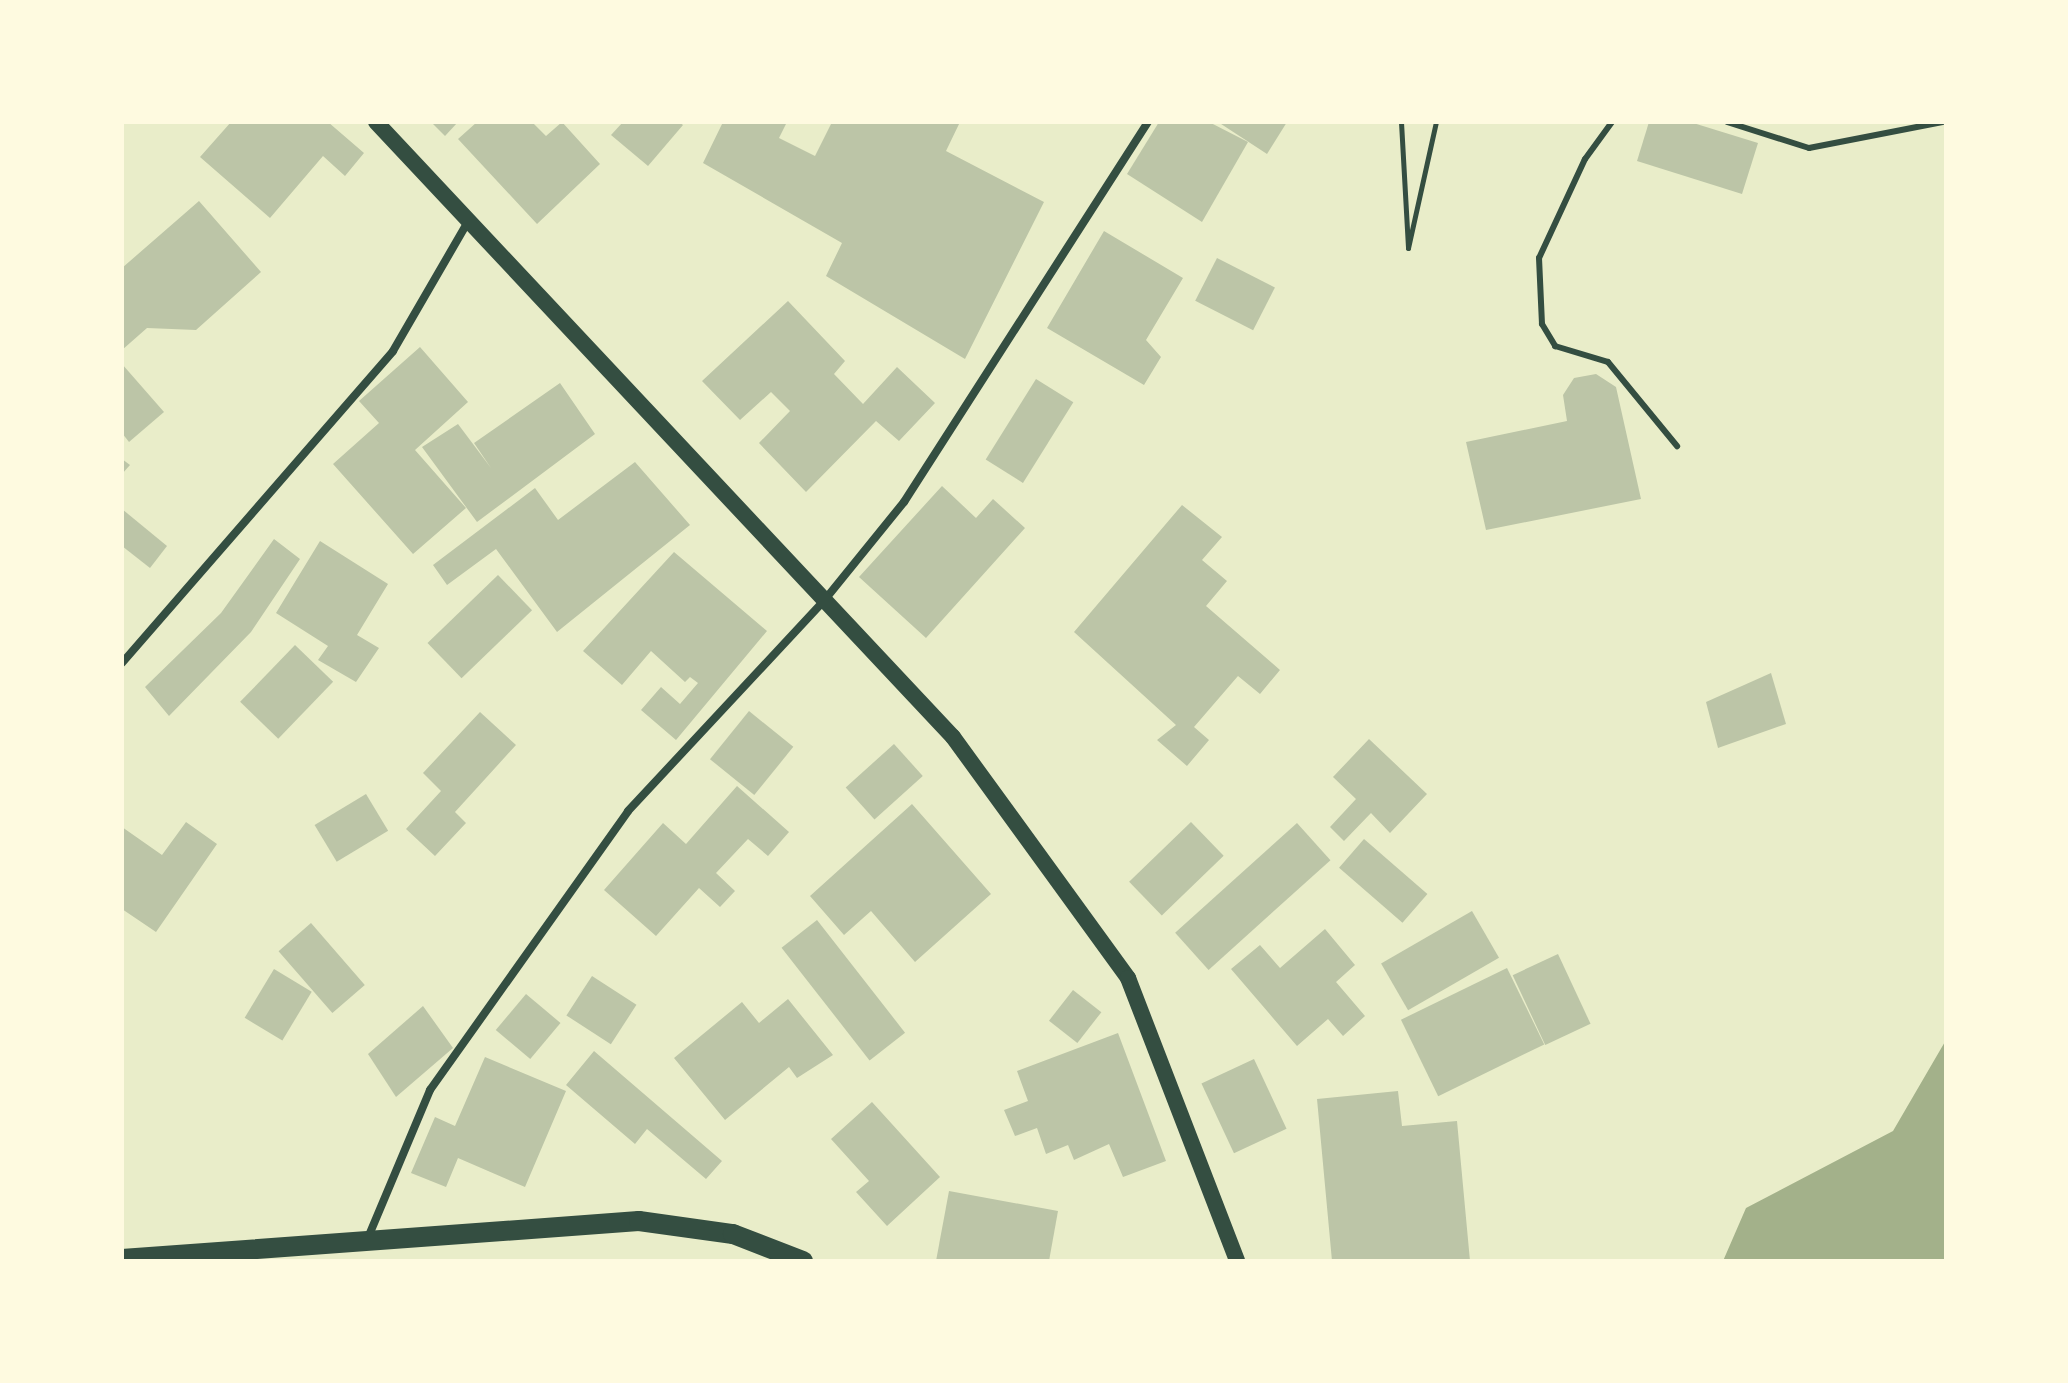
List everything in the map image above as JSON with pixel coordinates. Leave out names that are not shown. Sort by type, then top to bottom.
[{"type":"main road","points":[[376,122],[470,218],[823,602],[953,737],[1128,978],[1237,1261]]},
{"type":"main road","points":[[122,1259],[639,1221],[733,1234],[803,1261]]},
{"type":"street","points":[[366,1241],[430,1090],[628,811],[823,602],[904,502],[1148,122]]},
{"type":"street","points":[[122,663],[393,351],[470,218]]},
{"type":"lane","points":[[1612,122],[1585,159],[1539,258],[1542,324],[1555,346],[1608,362],[1677,446]]},
{"type":"lane","points":[[1727,122],[1809,148],[1943,122]]},
{"type":"path","points":[[1401,122],[1408,248],[1436,122]]},
{"type":"shaded area","points":[[1946,1040],[1946,1261],[1723,1261],[1746,1208],[1893,1131]]},
{"type":"building","points":[[231,122],[328,122],[364,153],[345,176],[323,156],[270,218],[200,157]]},
{"type":"building","points":[[431,122],[458,122],[445,136]]},
{"type":"building","points":[[477,122],[532,122],[546,136],[562,122],[600,164],[537,224],[458,139]]},
{"type":"building","points":[[623,122],[679,122],[683,125],[648,166],[611,135]]},
{"type":"building","points":[[723,122],[787,122],[779,138],[815,156],[832,122],[960,122],[946,151],[1044,202],[965,359],[826,276],[842,243],[703,163]]},
{"type":"building","points":[[1159,122],[1209,122],[1248,142],[1202,222],[1127,174]]},
{"type":"building","points":[[1218,122],[1287,122],[1267,154]]},
{"type":"building","points":[[1649,122],[1690,122],[1758,143],[1742,194],[1637,161]]},
{"type":"building","points":[[199,201],[261,272],[196,330],[147,328],[122,350],[122,268]]},
{"type":"building","points":[[1104,231],[1183,278],[1146,340],[1161,357],[1144,385],[1047,328]]},
{"type":"building","points":[[1217,258],[1275,288],[1253,330],[1195,301]]},
{"type":"building","points":[[788,301],[845,361],[834,374],[863,404],[897,367],[935,403],[899,441],[876,421],[806,492],[759,443],[790,411],[771,392],[740,420],[702,381]]},
{"type":"building","points":[[420,347],[468,402],[415,450],[466,508],[413,554],[333,464],[379,423],[359,401]]},
{"type":"building","points":[[122,364],[164,412],[129,442],[122,433]]},
{"type":"building","points":[[1596,374],[1616,387],[1641,499],[1486,530],[1466,442],[1567,421],[1563,395],[1574,378]]},
{"type":"building","points":[[1036,379],[1073,402],[1023,483],[986,460]]},
{"type":"building","points":[[560,383],[595,434],[477,522],[422,447],[458,424],[491,468],[474,443]]},
{"type":"building","points":[[122,459],[130,465],[122,474]]},
{"type":"building","points":[[635,462],[690,525],[557,632],[496,549],[447,585],[433,565],[535,488],[558,520]]},
{"type":"building","points":[[942,486],[976,518],[993,499],[1025,528],[926,638],[859,577]]},
{"type":"building","points":[[1182,505],[1222,537],[1202,560],[1227,581],[1206,606],[1280,670],[1260,694],[1238,676],[1194,727],[1209,740],[1187,766],[1157,740],[1176,725],[1074,632]]},
{"type":"building","points":[[122,509],[167,546],[150,568],[122,546]]},
{"type":"building","points":[[274,539],[300,559],[251,632],[169,716],[145,687],[221,613]]},
{"type":"building","points":[[320,541],[388,584],[357,635],[379,648],[356,682],[318,660],[328,646],[276,613]]},
{"type":"building","points":[[674,552],[767,631],[676,740],[641,710],[661,687],[680,704],[698,683],[690,677],[685,682],[651,651],[622,685],[583,651]]},
{"type":"building","points":[[498,575],[532,610],[462,678],[428,643]]},
{"type":"building","points":[[295,645],[333,682],[278,739],[240,702]]},
{"type":"building","points":[[1771,673],[1786,724],[1718,748],[1706,702]]},
{"type":"building","points":[[749,711],[793,747],[754,795],[710,759]]},
{"type":"building","points":[[480,712],[516,745],[455,812],[466,823],[435,856],[406,829],[441,791],[423,773]]},
{"type":"building","points":[[1369,739],[1427,794],[1390,833],[1371,813],[1344,841],[1330,827],[1356,799],[1333,777]]},
{"type":"building","points":[[894,744],[923,776],[874,819],[846,787]]},
{"type":"building","points":[[737,786],[789,832],[768,856],[748,839],[716,873],[735,891],[720,907],[699,888],[656,936],[604,890],[663,823],[686,844]]},
{"type":"building","points":[[366,794],[388,831],[337,862],[315,825]]},
{"type":"building","points":[[912,804],[991,894],[915,962],[871,911],[844,935],[810,896]]},
{"type":"building","points":[[186,822],[217,844],[156,932],[122,909],[122,827],[162,855]]},
{"type":"building","points":[[1191,822],[1224,856],[1162,916],[1129,882]]},
{"type":"building","points":[[1297,823],[1330,860],[1209,970],[1175,933]]},
{"type":"building","points":[[1364,839],[1427,894],[1402,923],[1339,868]]},
{"type":"building","points":[[1472,911],[1499,958],[1408,1010],[1381,963]]},
{"type":"building","points":[[817,920],[905,1033],[870,1060],[782,948]]},
{"type":"building","points":[[311,923],[365,985],[332,1013],[279,951]]},
{"type":"building","points":[[1325,929],[1355,965],[1336,982],[1365,1016],[1343,1036],[1328,1019],[1297,1046],[1231,969],[1260,945],[1280,968]]},
{"type":"building","points":[[1558,954],[1591,1024],[1545,1045],[1513,975]]},
{"type":"building","points":[[1507,968],[1544,1044],[1438,1096],[1401,1020]]},
{"type":"building","points":[[274,969],[312,992],[282,1041],[245,1018]]},
{"type":"building","points":[[592,976],[636,1005],[611,1044],[566,1015]]},
{"type":"building","points":[[1073,990],[1101,1012],[1077,1043],[1049,1021]]},
{"type":"building","points":[[526,994],[560,1023],[530,1059],[496,1030]]},
{"type":"building","points":[[788,999],[833,1055],[797,1078],[789,1067],[725,1120],[674,1058],[742,1002],[759,1023]]},
{"type":"building","points":[[423,1006],[453,1048],[396,1097],[368,1054]]},
{"type":"building","points":[[1118,1033],[1166,1161],[1123,1177],[1109,1144],[1074,1160],[1068,1145],[1046,1154],[1037,1128],[1015,1136],[1004,1110],[1028,1101],[1017,1071]]},
{"type":"building","points":[[594,1051],[722,1161],[706,1179],[647,1129],[635,1144],[566,1085]]},
{"type":"building","points":[[485,1057],[566,1091],[525,1187],[458,1158],[446,1187],[411,1173],[435,1117],[455,1126]]},
{"type":"building","points":[[1254,1059],[1287,1129],[1234,1153],[1201,1084]]},
{"type":"building","points":[[1398,1091],[1402,1126],[1457,1121],[1470,1261],[1332,1261],[1317,1099]]},
{"type":"building","points":[[872,1102],[940,1177],[887,1226],[856,1192],[869,1181],[831,1139]]},
{"type":"building","points":[[949,1191],[1058,1211],[1049,1261],[936,1261]]}]
